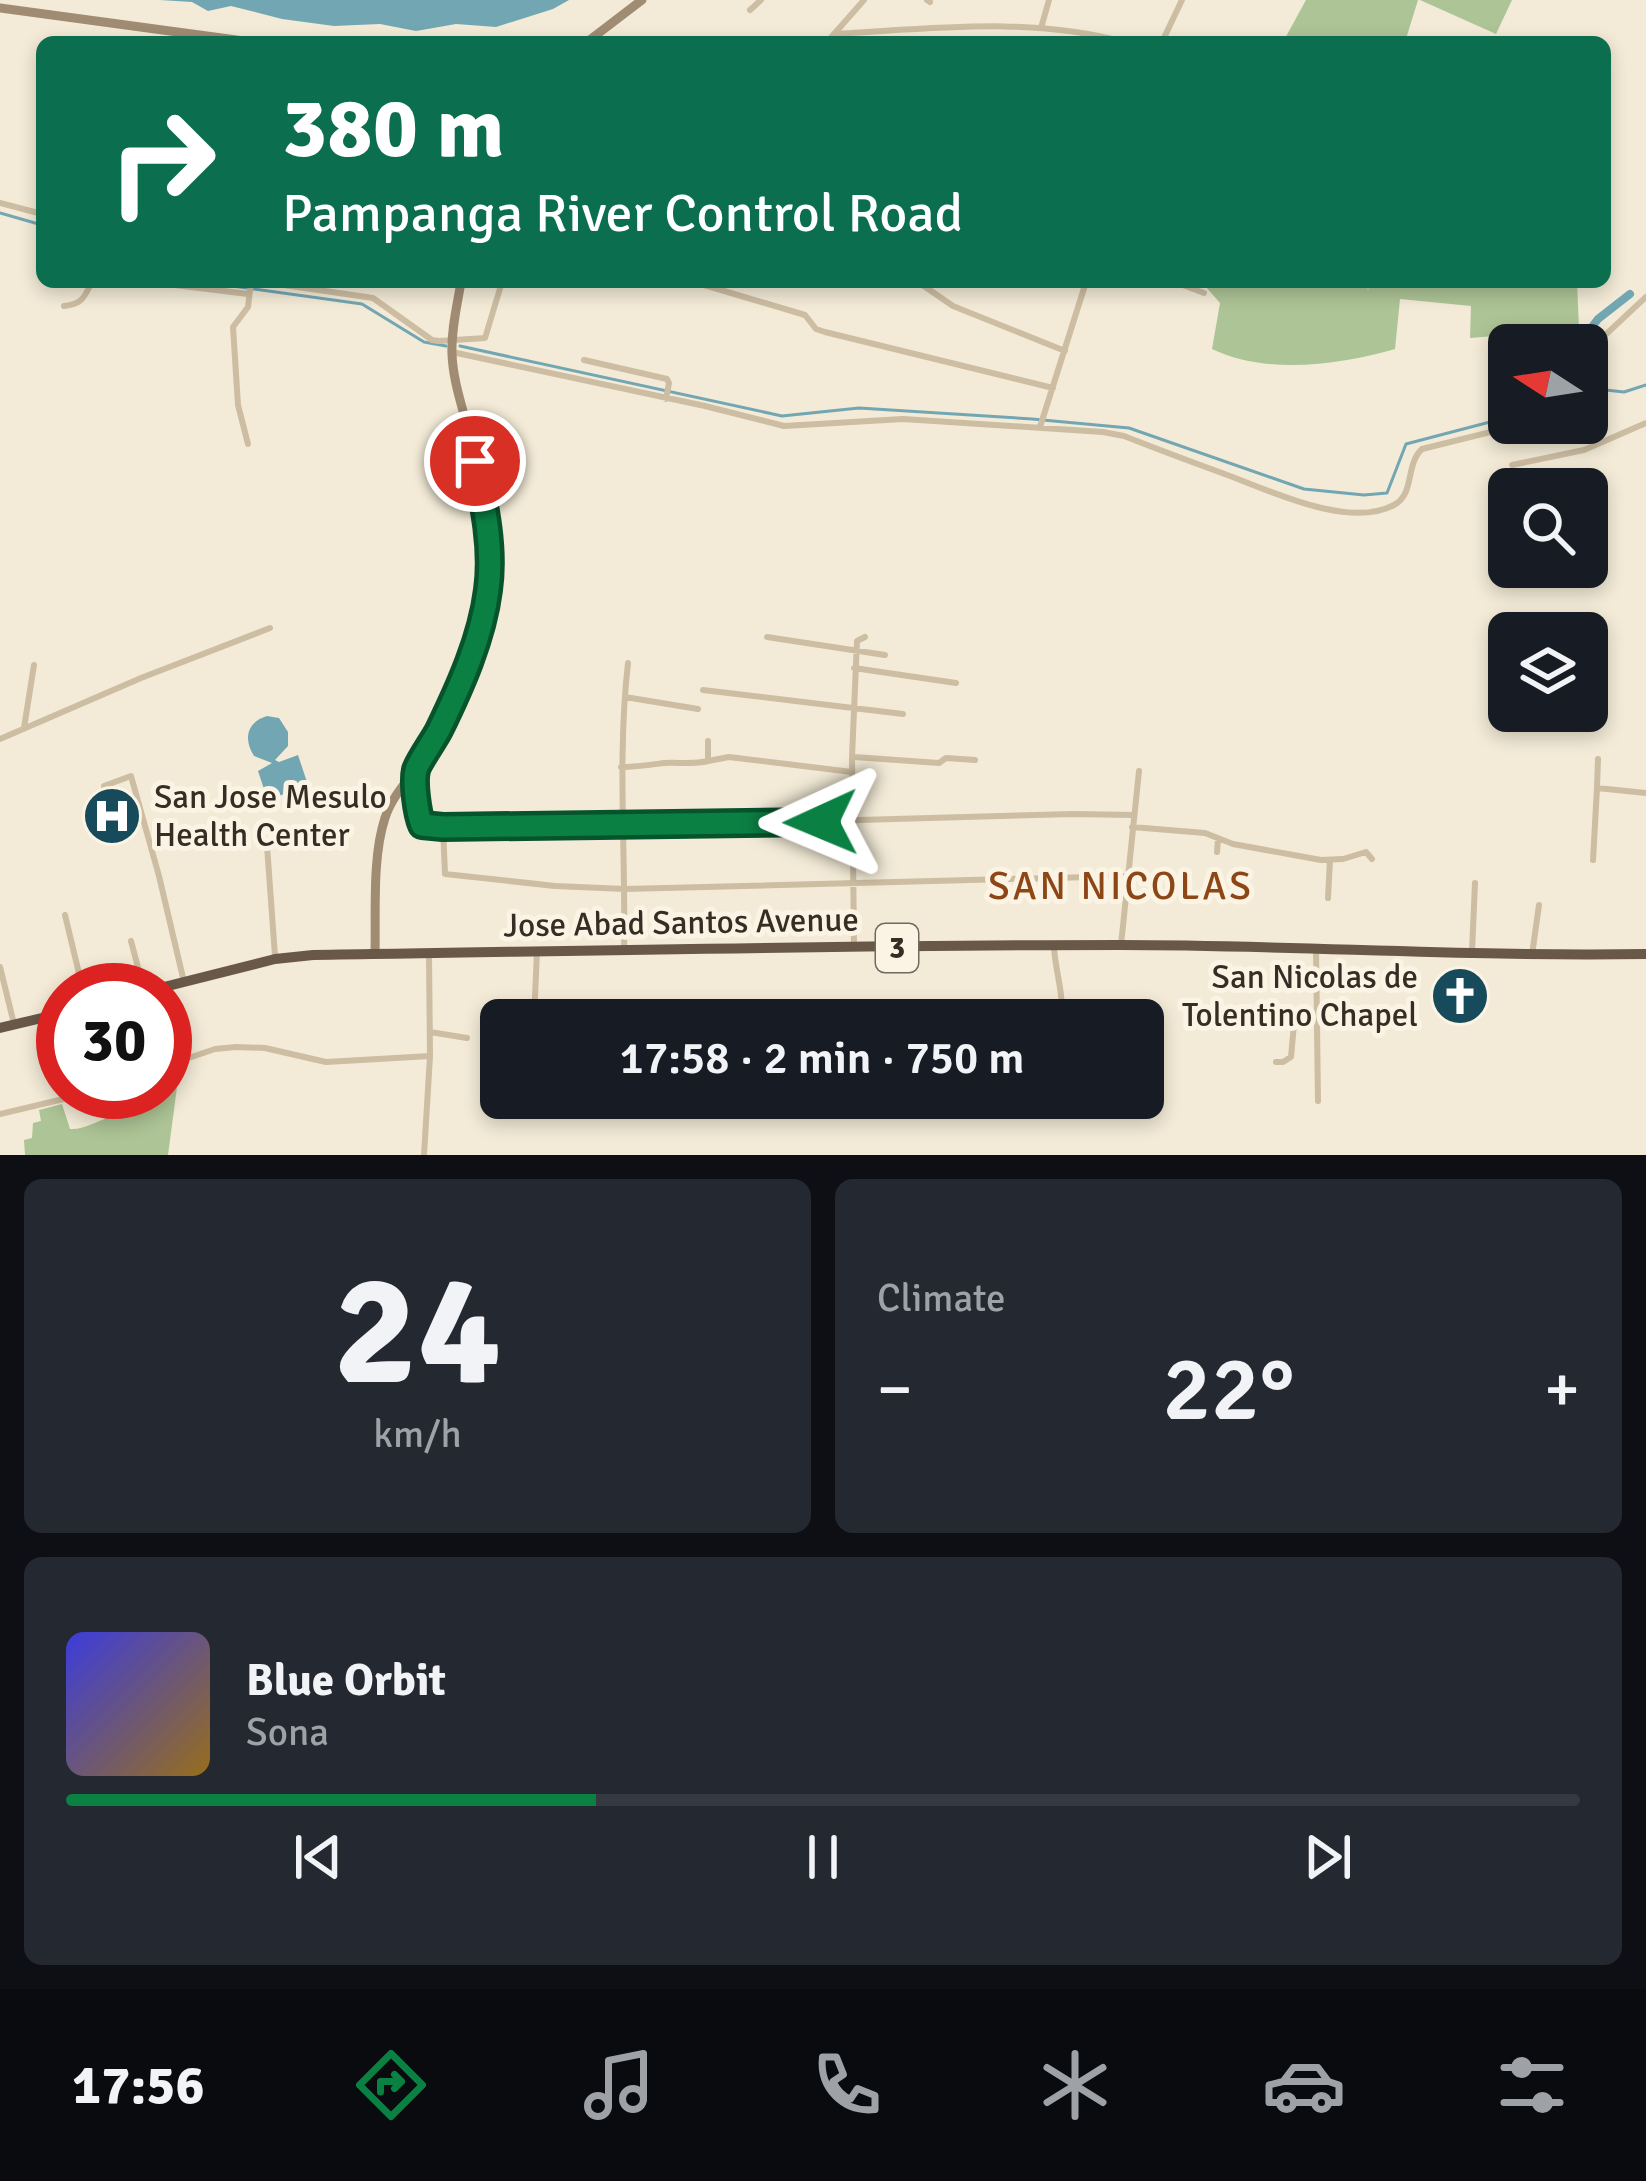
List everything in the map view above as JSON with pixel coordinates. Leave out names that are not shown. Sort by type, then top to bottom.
[{"type":"highway","name":"Jose Abad Santos Avenue","points":[[192,980],[274,959],[313,955],[1121,945],[1646,954]]},
{"type":"highway","points":[[0,1028],[36,1019]]},
{"type":"main road","points":[[595,36],[642,0]]},
{"type":"main road","points":[[0,8],[206,36]]},
{"type":"main road","points":[[375,954],[384,820],[429,750],[468,663],[488,590],[489,542],[481,489],[454,378],[452,346],[460,288]]},
{"type":"street","points":[[750,10],[761,0]]},
{"type":"street","points":[[834,34],[864,0]]},
{"type":"street","points":[[1041,28],[1049,0]]},
{"type":"street","points":[[1165,36],[1182,0]]},
{"type":"street","points":[[834,34],[981,26],[1101,36]]},
{"type":"street","points":[[0,203],[36,212]]},
{"type":"street","points":[[64,306],[77,305],[89,288]]},
{"type":"street","points":[[248,444],[238,405],[233,327],[248,307],[250,288]]},
{"type":"street","points":[[304,288],[373,298],[432,340],[452,346],[667,394],[784,426],[903,419],[1103,432],[1305,503],[1355,512],[1390,508],[1401,500],[1413,459],[1422,449],[1488,433]]},
{"type":"street","points":[[452,346],[485,338],[500,288]]},
{"type":"street","points":[[714,288],[805,315],[816,329],[1053,388]]},
{"type":"street","points":[[927,288],[953,306],[1065,351]]},
{"type":"street","points":[[1040,426],[1084,288]]},
{"type":"street","points":[[1191,288],[1204,293]]},
{"type":"street","points":[[1608,332],[1646,297]]},
{"type":"street","points":[[584,360],[667,379],[667,394]]},
{"type":"street","points":[[1512,465],[1584,450],[1646,423]]},
{"type":"street","points":[[0,739],[270,628]]},
{"type":"street","points":[[767,637],[885,655]]},
{"type":"street","points":[[854,948],[854,668],[857,641],[865,637]]},
{"type":"street","points":[[624,950],[621,767],[628,663]]},
{"type":"street","points":[[24,728],[34,665]]},
{"type":"street","points":[[854,668],[956,683]]},
{"type":"street","points":[[703,690],[903,714]]},
{"type":"street","points":[[624,696],[698,710]]},
{"type":"street","points":[[708,741],[708,761]]},
{"type":"street","points":[[621,767],[693,765],[728,757],[852,772]]},
{"type":"street","points":[[852,757],[939,763],[946,758],[975,760]]},
{"type":"street","points":[[1593,860],[1598,759]]},
{"type":"street","points":[[416,769],[419,820],[422,825],[443,827],[1133,815]]},
{"type":"street","points":[[1121,945],[1138,771]]},
{"type":"street","points":[[106,804],[104,786],[131,776],[180,963]]},
{"type":"street","points":[[1597,788],[1646,793]]},
{"type":"street","points":[[443,827],[446,874],[555,886],[625,889],[1128,876]]},
{"type":"street","points":[[1132,827],[1199,832],[1330,860],[1366,852],[1372,859]]},
{"type":"street","points":[[1217,852],[1218,839]]},
{"type":"street","points":[[267,846],[274,959]]},
{"type":"street","points":[[1328,898],[1330,860]]},
{"type":"street","points":[[1472,952],[1475,883]]},
{"type":"street","points":[[1532,955],[1539,905]]},
{"type":"street","points":[[65,915],[77,963]]},
{"type":"street","points":[[131,941],[139,963]]},
{"type":"street","points":[[1054,946],[1061,999]]},
{"type":"street","points":[[1316,949],[1318,1101]]},
{"type":"street","points":[[535,999],[537,952]]},
{"type":"street","points":[[424,1155],[429,953]]},
{"type":"street","points":[[0,967],[14,1024]]},
{"type":"street","points":[[1276,1062],[1291,1057],[1294,1024],[1316,1018]]},
{"type":"street","points":[[430,1032],[467,1038]]},
{"type":"street","points":[[192,1057],[236,1047],[265,1048],[326,1062],[430,1056]]},
{"type":"street","points":[[0,1114],[36,1105]]},
{"type":"green space","points":[[1306,0],[1418,0],[1407,36],[1286,36]]},
{"type":"green space","points":[[1420,0],[1512,0],[1496,34]]},
{"type":"green space","points":[[1207,288],[1577,288],[1579,324],[1488,324],[1488,337],[1470,338],[1471,306],[1400,299],[1395,349],[1327,363],[1279,365],[1212,349],[1220,303]]},
{"type":"green space","points":[[41,1119],[67,1119],[70,1129],[104,1119],[173,1119],[168,1155],[25,1155],[24,1140],[32,1138],[33,1123]]},
{"type":"water","points":[[160,0],[569,0],[496,27],[456,24],[416,31],[380,24],[334,26],[282,19],[231,6],[208,11],[192,2]]},
{"type":"water","points":[[267,716],[279,718],[288,732],[288,746],[275,760],[298,755],[307,782],[305,787],[270,799],[258,771],[272,763],[254,756],[248,737],[255,722]]},
{"type":"waterway","points":[[0,213],[36,223]]},
{"type":"waterway","points":[[246,288],[362,304],[424,342],[446,346]]},
{"type":"waterway","points":[[1594,324],[1630,294]]},
{"type":"waterway","points":[[460,346],[782,416],[859,408],[1129,428],[1304,489],[1364,495],[1387,493],[1406,444],[1488,423]]},
{"type":"waterway","points":[[1608,390],[1624,392],[1646,385]]},
{"type":"place","name":"San Jose Mesulo Health Center","points":[[112,816]]},
{"type":"place","name":"San Nicolas de Tolentino Chapel","points":[[1460,996]]},
{"type":"district","name":"SAN NICOLAS","points":[[1121,886]]},
{"type":"route","points":[[475,461],[489,542],[488,590],[475,645],[446,716],[416,769],[422,825],[821,822]]}]
